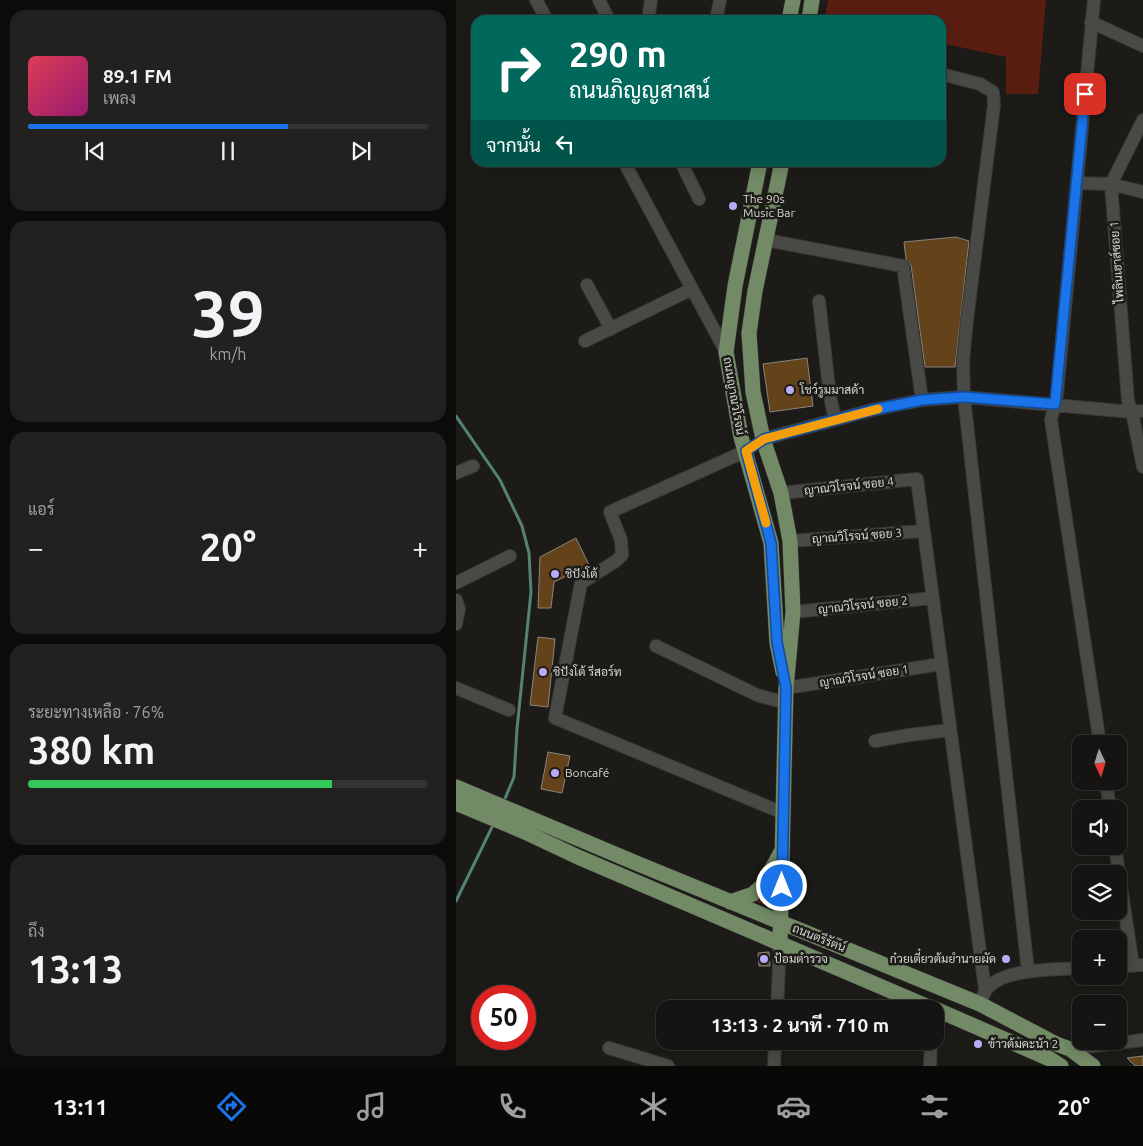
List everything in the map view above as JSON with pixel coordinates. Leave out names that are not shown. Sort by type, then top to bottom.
[{"type":"main road","points":[[790,15],[793,0]]},
{"type":"main road","points":[[810,15],[812,0]]},
{"type":"main road","name":"ถนนญาณวิโรจน์","points":[[759,167],[735,286],[726,352],[741,437],[771,543],[777,642],[786,696]]},
{"type":"main road","name":"ถนนญาณวิโรจน์","points":[[780,944],[786,696],[793,612],[790,541],[781,493],[764,439],[753,392],[749,333],[755,291],[781,167]]},
{"type":"main road","points":[[746,451],[764,439]]},
{"type":"main road","name":"ถนนตรีรัตน์","points":[[456,787],[480,805],[527,825],[730,902],[980,1004],[1070,1049],[1093,1066]]},
{"type":"main road","name":"ถนนตรีรัตน์","points":[[456,803],[480,805]]},
{"type":"main road","name":"ถนนตรีรัตน์","points":[[527,825],[578,857],[912,1000]]},
{"type":"main road","points":[[730,902],[753,894],[762,886],[782,850]]},
{"type":"main road","name":"ถนนตรีรัตน์","points":[[944,1014],[1050,1059],[1061,1066]]},
{"type":"street","points":[[599,0],[606,15]]},
{"type":"street","points":[[649,15],[651,0]]},
{"type":"street","points":[[717,15],[720,0]]},
{"type":"street","points":[[1094,0],[1055,404],[1051,420],[1099,735]]},
{"type":"street","points":[[539,1],[544,15]]},
{"type":"street","points":[[1091,22],[1143,46]]},
{"type":"street","points":[[946,75],[980,84],[993,92],[994,105],[963,353],[964,397],[1028,971]]},
{"type":"street","points":[[1111,184],[1143,120]]},
{"type":"street","points":[[627,167],[726,352]]},
{"type":"street","points":[[683,167],[699,199]]},
{"type":"street","points":[[1077,183],[1111,184],[1143,192]]},
{"type":"street","name":"ไพลินเฮาส์ซอย 1","points":[[1111,184],[1128,401],[1137,411],[1143,467]]},
{"type":"street","points":[[766,240],[903,266],[922,400]]},
{"type":"street","points":[[587,285],[611,329]]},
{"type":"street","points":[[586,341],[692,288]]},
{"type":"street","points":[[819,301],[830,396],[835,420]]},
{"type":"street","points":[[764,439],[922,400],[964,397],[1137,411]]},
{"type":"street","points":[[746,451],[610,512],[621,540],[622,555],[616,562],[581,584],[555,718],[782,813]]},
{"type":"street","points":[[456,473],[473,466]]},
{"type":"street","name":"ญาณวิโรจน์ ซอย 4","points":[[781,493],[917,478],[923,531]]},
{"type":"street","points":[[923,531],[985,989],[980,1004]]},
{"type":"street","name":"ญาณวิโรจน์ ซอย 3","points":[[790,541],[923,531]]},
{"type":"street","points":[[456,583],[510,556]]},
{"type":"street","name":"ญาณวิโรจน์ ซอย 2","points":[[793,612],[933,598]]},
{"type":"street","points":[[456,624],[457,606]]},
{"type":"street","points":[[656,646],[756,695],[786,696]]},
{"type":"street","name":"ญาณวิโรจน์ ซอย 1","points":[[786,696],[941,664]]},
{"type":"street","points":[[456,688],[509,710]]},
{"type":"street","points":[[875,741],[950,730]]},
{"type":"street","points":[[1117,855],[1138,965]]},
{"type":"street","points":[[777,1000],[780,944]]},
{"type":"street","points":[[985,989],[1006,976],[1028,971],[1072,969]]},
{"type":"street","points":[[1070,1049],[1143,1040]]},
{"type":"street","points":[[609,1048],[668,1066]]},
{"type":"street","points":[[774,1066],[775,1050]]},
{"type":"street","points":[[930,1066],[931,1050]]},
{"type":"shaded area","points":[[828,0],[1046,0],[1038,94],[1006,94],[1006,57],[946,44],[946,15],[825,15]]},
{"type":"shaded area","points":[[775,873],[774,908],[749,899]]},
{"type":"building","points":[[956,237],[969,241],[955,367],[925,367],[911,265],[906,259],[904,242]]},
{"type":"building","points":[[807,358],[813,406],[770,412],[763,364]]},
{"type":"building","name":"ชิปังโต้","points":[[576,538],[589,565],[554,582],[551,608],[538,608],[540,557]]},
{"type":"building","name":"ชิปังโต้ รีสอร์ท","points":[[538,637],[555,639],[548,707],[530,705]]},
{"type":"building","name":"Boncafé","points":[[548,752],[570,756],[562,793],[541,789]]},
{"type":"building","name":"ป้อมตำรวจ","points":[[769,952],[770,966],[759,966],[758,953]]},
{"type":"building","points":[[1143,1056],[1143,1066],[1135,1066],[1127,1058]]},
{"type":"waterway","points":[[456,416],[500,480],[522,526],[529,553],[531,592],[514,777],[504,801]]},
{"type":"waterway","points":[[456,901],[494,823]]},
{"type":"slow traffic","points":[[766,523],[746,451],[764,439],[878,409]]},
{"type":"place","name":"The 90s Music Bar","points":[[733,206]]},
{"type":"place","name":"โชว์รูมมาสด้า","points":[[790,390]]},
{"type":"place","name":"ชิปังโต้","points":[[555,574]]},
{"type":"place","name":"ชิปังโต้ รีสอร์ท","points":[[543,672]]},
{"type":"place","name":"Boncafé","points":[[555,773]]},
{"type":"place","name":"ป้อมตำรวจ","points":[[764,959]]},
{"type":"place","name":"ก๋วยเตี๋ยวต้มยำนายผัด","points":[[1006,959]]},
{"type":"place","name":"ข้าวต้มคะน้า 2","points":[[978,1044]]},
{"type":"route","points":[[782,886],[786,688],[777,642],[771,543],[746,451],[764,439],[872,410],[922,400],[964,397],[1055,404],[1085,94]]}]
